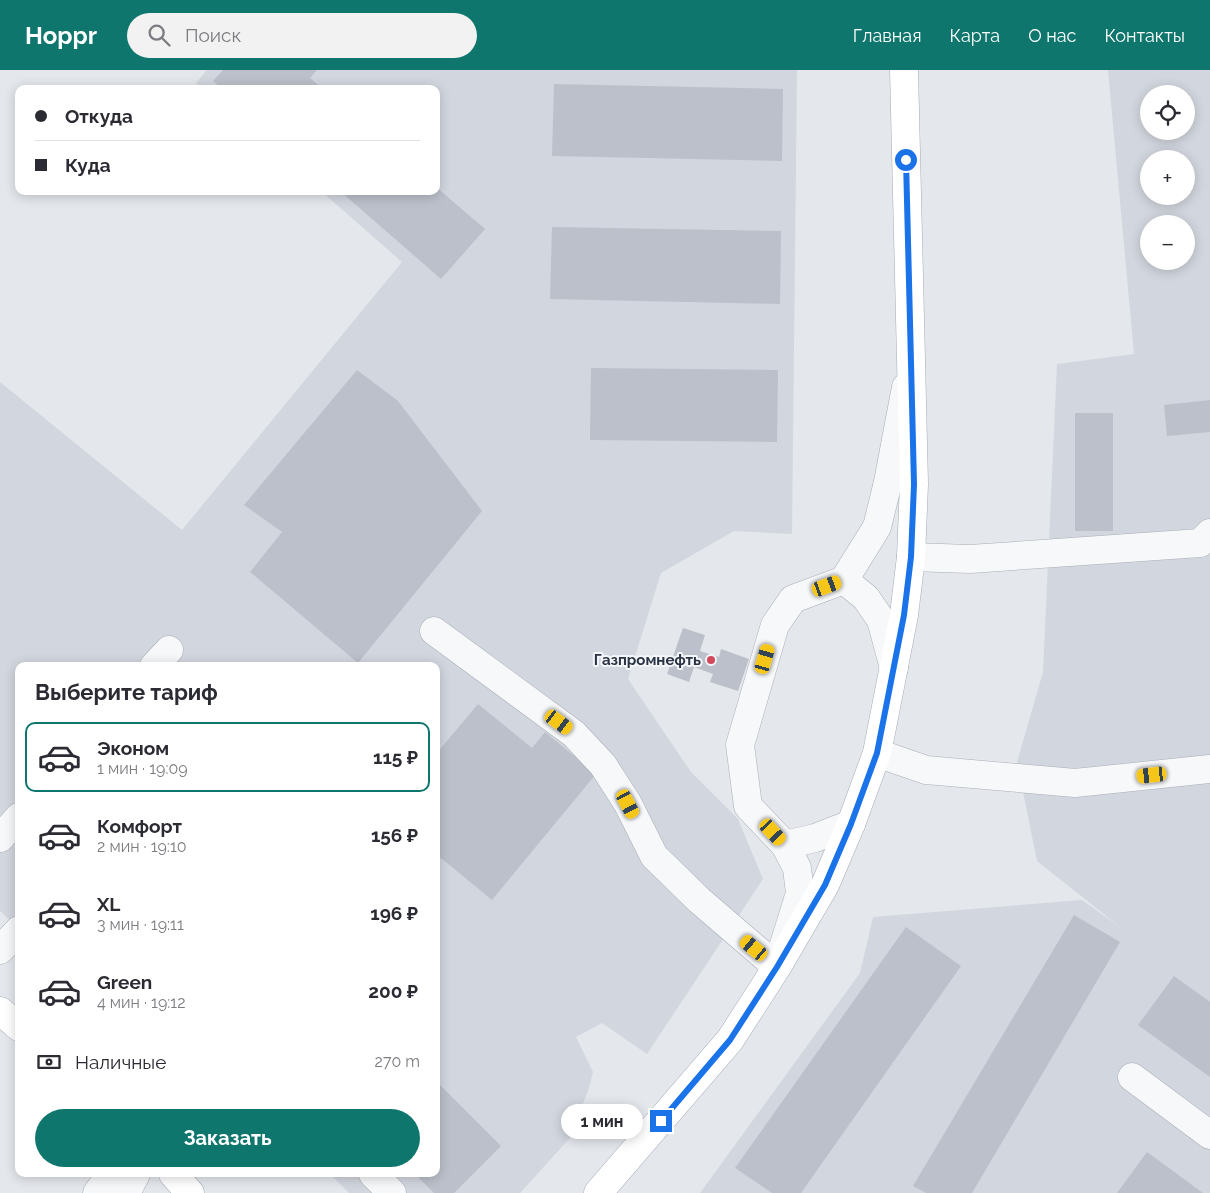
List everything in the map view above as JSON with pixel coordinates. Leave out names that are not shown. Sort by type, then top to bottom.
[{"type":"main road","points":[[598,1193],[730,1040],[777,967],[825,885],[851,824],[877,753],[904,615],[911,557],[914,484],[904,70]]},
{"type":"main road","points":[[0,1011],[15,1024]]},
{"type":"main road","points":[[176,1177],[190,1193]]},
{"type":"lane","points":[[434,631],[574,734],[603,765],[628,804],[654,856],[706,906],[777,967],[800,893],[797,868],[785,845],[748,806],[740,745],[775,625],[793,599],[844,580],[877,527],[888,482],[910,366]]},
{"type":"lane","points":[[911,557],[970,559],[1200,543],[1210,533]]},
{"type":"lane","points":[[844,580],[866,598],[881,620],[894,668]]},
{"type":"lane","points":[[877,753],[926,770],[1075,783],[1210,770]]},
{"type":"lane","points":[[0,838],[15,821]]},
{"type":"lane","points":[[785,845],[815,838],[851,824]]},
{"type":"lane","points":[[0,950],[15,934]]},
{"type":"lane","points":[[1132,1077],[1210,1135]]},
{"type":"lane","points":[[97,1193],[110,1177]]},
{"type":"lane","points":[[126,1193],[134,1177]]},
{"type":"lane","points":[[376,1177],[392,1193]]},
{"type":"shaded area","points":[[207,70],[797,70],[792,534],[734,531],[661,573],[628,679],[691,772],[738,819],[763,879],[647,1054],[602,1023],[576,1037],[593,1072],[589,1088],[570,1138],[520,1193],[349,1193],[333,1177],[440,1177],[440,662],[15,662],[15,925],[0,911],[0,382],[182,530],[402,262],[326,195],[440,195],[440,85],[198,85],[196,83]]},
{"type":"shaded area","points":[[1108,70],[1210,70],[1210,1193],[700,1193],[860,973],[873,917],[1082,900],[1120,927],[1037,861],[1017,762],[1043,672],[1057,364],[1134,354]]},
{"type":"building","points":[[223,70],[317,70],[310,78],[318,85],[218,85],[213,81]]},
{"type":"building","points":[[554,84],[783,89],[782,161],[552,156]]},
{"type":"building","points":[[440,190],[485,229],[441,279],[345,195],[440,195]]},
{"type":"building","points":[[552,227],[781,231],[780,304],[550,299]]},
{"type":"building","points":[[591,368],[778,370],[777,442],[590,440]]},
{"type":"building","points":[[357,370],[398,401],[482,511],[359,662],[357,662],[250,572],[282,532],[244,505]]},
{"type":"building","points":[[1210,400],[1210,432],[1167,436],[1164,405]]},
{"type":"building","points":[[1075,413],[1113,413],[1113,531],[1075,531]]},
{"type":"building","points":[[683,628],[705,635],[700,651],[719,657],[721,649],[749,659],[738,691],[710,682],[713,674],[694,667],[689,682],[667,674]]},
{"type":"building","points":[[478,704],[532,748],[545,732],[596,774],[492,900],[441,858],[440,859],[440,749]]},
{"type":"building","points":[[1074,915],[1120,942],[972,1193],[926,1193],[913,1186]]},
{"type":"building","points":[[906,927],[961,966],[801,1193],[772,1193],[735,1168]]},
{"type":"building","points":[[1174,976],[1210,1002],[1210,1077],[1138,1025]]},
{"type":"building","points":[[440,1085],[501,1146],[454,1193],[434,1193],[418,1177],[440,1177]]},
{"type":"building","points":[[1147,1152],[1203,1193],[1117,1193]]},
{"type":"place","name":"Газпромнефть","points":[[711,660]]},
{"type":"route","points":[[661,1121],[730,1040],[777,967],[825,885],[851,824],[877,753],[904,615],[911,557],[914,484],[906,160]]}]
